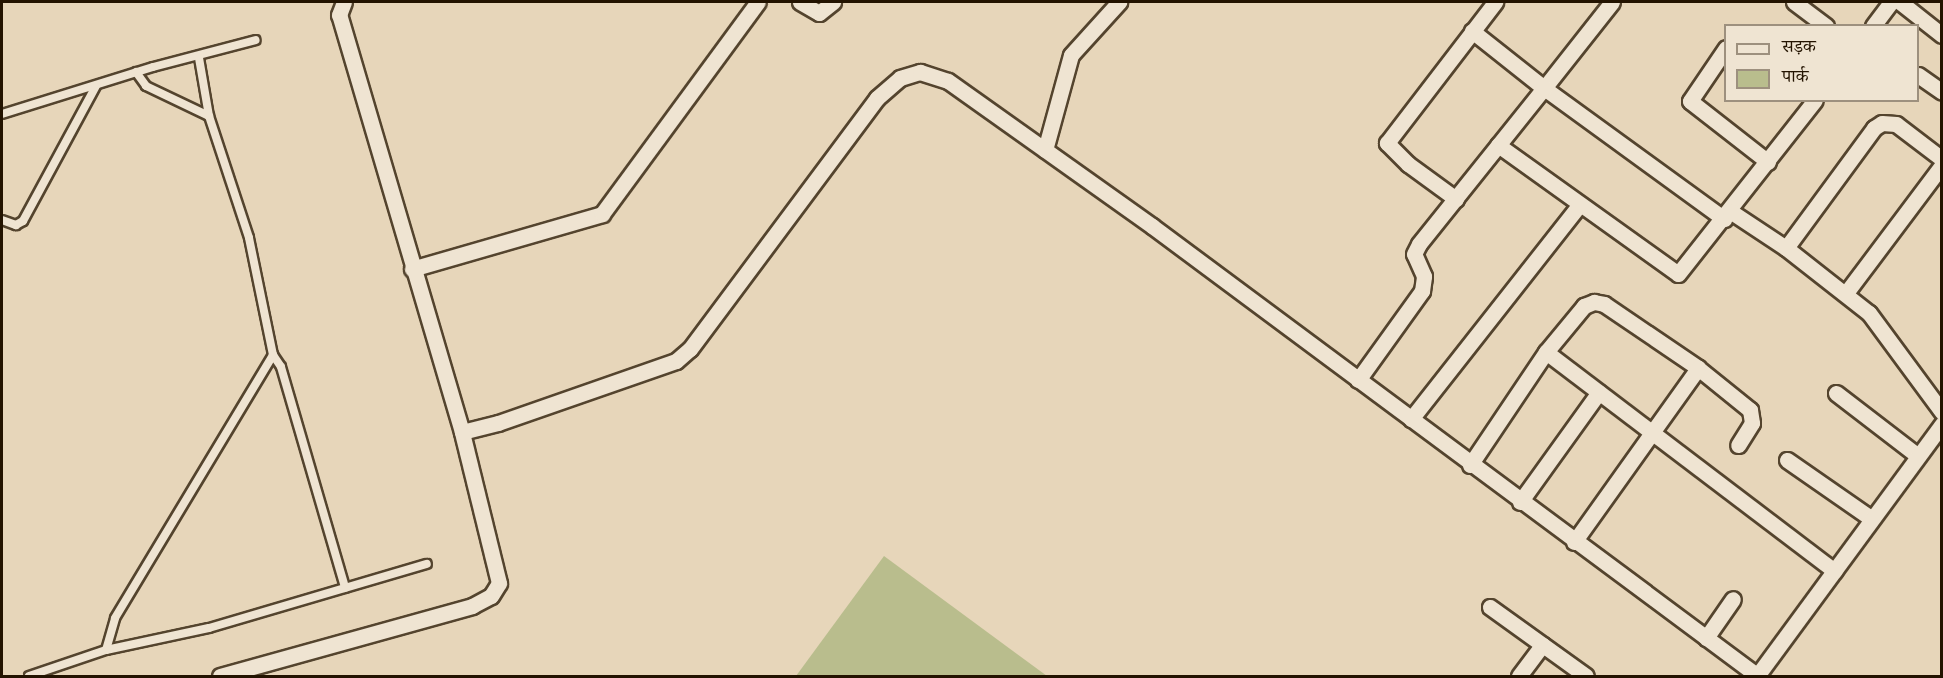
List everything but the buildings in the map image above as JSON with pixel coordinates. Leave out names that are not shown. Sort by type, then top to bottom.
[{"type":"street","points":[[220,676],[472,606],[496,591],[498,570],[462,432],[412,269],[339,15],[344,2]]},
{"type":"street","points":[[412,269],[602,214],[758,2]]},
{"type":"street","points":[[800,2],[819,13],[833,2]]},
{"type":"street","points":[[1045,150],[1071,55],[1119,2]]},
{"type":"street","points":[[1456,199],[1408,164],[1387,143],[1495,2]]},
{"type":"street","points":[[1358,380],[1422,291],[1424,276],[1414,254],[1612,2]]},
{"type":"street","points":[[1794,2],[1823,24]]},
{"type":"street","points":[[1874,24],[1891,2]]},
{"type":"street","points":[[1900,2],[1941,35]]},
{"type":"street","points":[[1472,31],[1544,88],[1727,215],[1786,248],[1846,293],[1869,313],[1941,412]]},
{"type":"street","points":[[1724,50],[1690,101],[1768,162]]},
{"type":"street","points":[[462,432],[498,423],[676,361],[690,348],[877,98],[900,78],[920,72],[948,81],[1045,150],[1757,676],[1941,424]]},
{"type":"street","points":[[1919,76],[1941,92]]},
{"type":"street","points":[[1498,145],[1678,274],[1727,215],[1812,102]]},
{"type":"street","points":[[1786,248],[1874,128],[1882,123],[1896,124],[1941,159]]},
{"type":"street","points":[[1846,293],[1941,165]]},
{"type":"street","points":[[1411,419],[1580,204]]},
{"type":"street","points":[[1470,465],[1546,352],[1584,306],[1594,302],[1604,304],[1698,368],[1750,410],[1752,423],[1738,445]]},
{"type":"street","points":[[1546,352],[1834,571]]},
{"type":"street","points":[[1574,542],[1698,368]]},
{"type":"street","points":[[1520,502],[1599,392]]},
{"type":"street","points":[[1836,393],[1918,456]]},
{"type":"street","points":[[1787,460],[1872,519]]},
{"type":"street","points":[[1706,638],[1733,599]]},
{"type":"street","points":[[1490,607],[1586,676]]},
{"type":"street","points":[[1519,676],[1542,645]]},
{"type":"lane","points":[[2,114],[136,72],[199,58],[256,40]]},
{"type":"lane","points":[[199,58],[209,116],[249,238],[273,355],[281,367],[345,588]]},
{"type":"lane","points":[[136,72],[146,86],[209,116]]},
{"type":"lane","points":[[2,220],[16,225],[23,221],[96,86]]},
{"type":"lane","points":[[106,650],[115,618],[273,355]]},
{"type":"lane","points":[[29,676],[106,650],[209,628],[427,564]]},
{"type":"green space","points":[[884,556],[1047,676],[796,676]]}]
